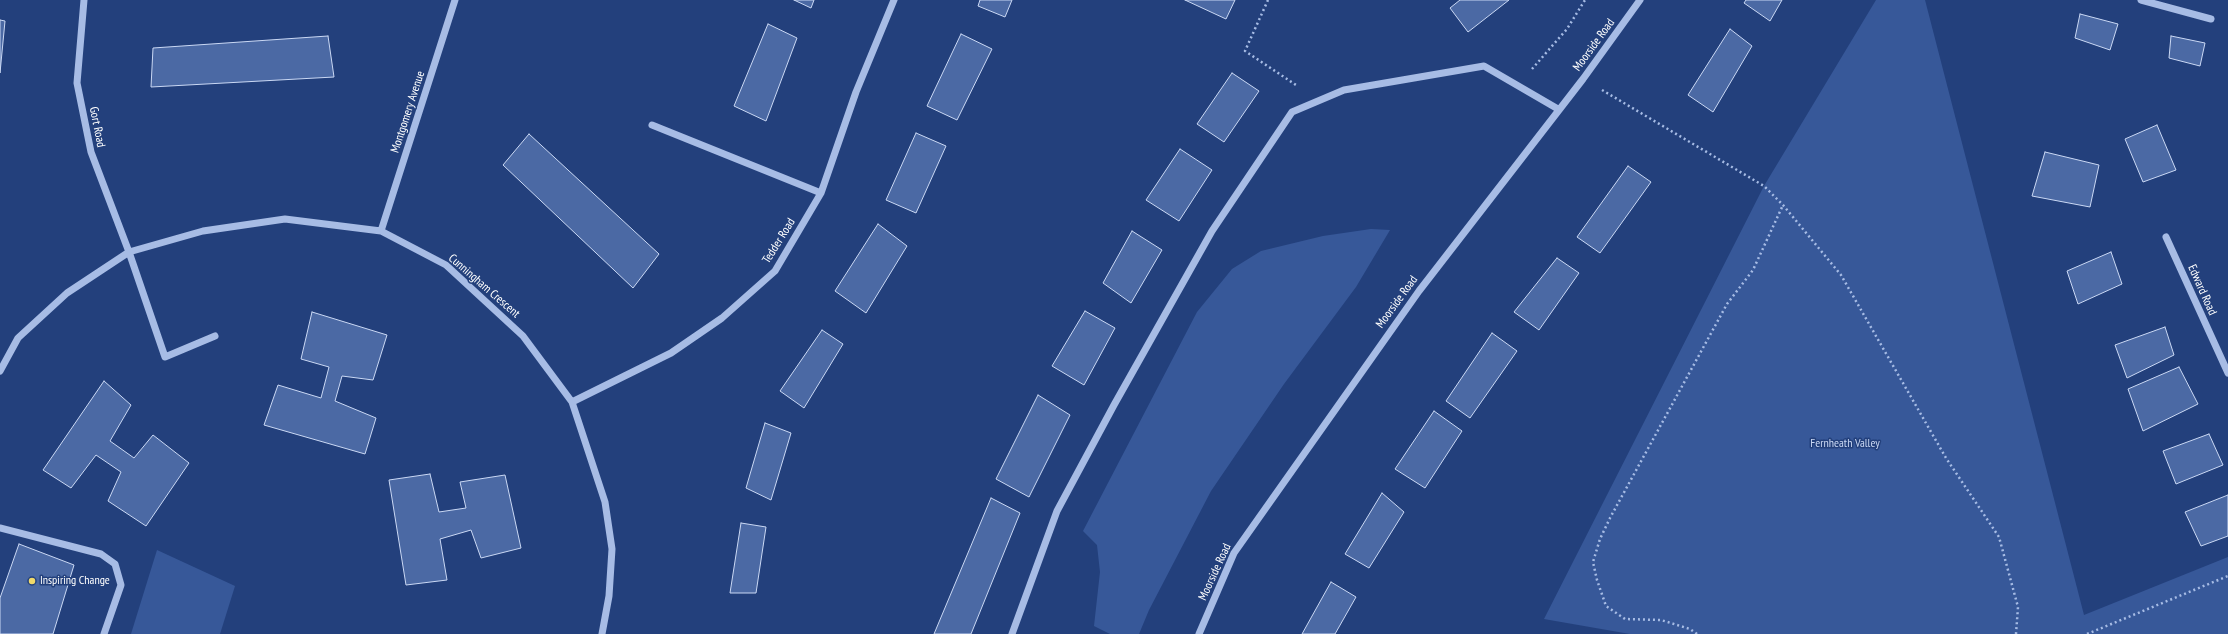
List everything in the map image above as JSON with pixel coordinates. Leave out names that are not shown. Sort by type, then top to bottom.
[{"type":"street","name":"Gort Road","points":[[84,0],[77,84],[91,152],[129,252],[165,356],[215,336]]},
{"type":"street","name":"Montgomery Avenue","points":[[381,231],[455,0]]},
{"type":"street","name":"Tedder Road","points":[[572,402],[671,353],[722,318],[775,271],[821,193],[856,92],[894,0]]},
{"type":"street","name":"Moorside Road","points":[[1200,634],[1234,553],[1419,291],[1558,109],[1584,79],[1640,0]]},
{"type":"street","points":[[2140,0],[2211,19]]},
{"type":"street","points":[[1012,634],[1057,511],[1208,238],[1292,112],[1344,90],[1484,66],[1558,109]]},
{"type":"street","points":[[652,126],[821,193]]},
{"type":"street","name":"Cunningham Crescent","points":[[0,371],[18,338],[62,298],[129,252],[203,231],[285,219],[381,231],[446,264],[523,336],[572,402],[605,502],[612,549],[609,596],[602,634]]},
{"type":"street","name":"Edward Road","points":[[2166,237],[2228,373]]},
{"type":"street","points":[[0,528],[101,554],[115,564],[121,584],[104,634]]},
{"type":"path","points":[[1268,0],[1245,51],[1320,100]]},
{"type":"path","points":[[1518,86],[1566,29],[1585,0]]},
{"type":"path","points":[[1584,79],[1764,186],[1783,205],[1841,275],[1946,458],[1999,538],[2018,607],[2016,634]]},
{"type":"path","points":[[1697,634],[1690,629],[1660,620],[1624,619],[1606,606],[1597,580],[1593,562],[1600,539],[1610,518],[1727,304],[1753,270],[1783,205]]},
{"type":"path","points":[[2087,634],[2228,576]]},
{"type":"green space","name":"Fernheath Valley","points":[[1876,0],[1925,0],[2084,615],[2228,557],[2228,634],[1630,634],[1544,619],[1764,186]]},
{"type":"green space","points":[[1371,229],[1390,230],[1356,287],[1284,384],[1211,491],[1149,610],[1139,634],[1110,634],[1094,626],[1100,572],[1097,545],[1083,531],[1197,312],[1232,269],[1261,251],[1323,236]]},
{"type":"green space","points":[[157,550],[235,586],[220,634],[131,634]]},
{"type":"building","points":[[794,0],[814,0],[811,8]]},
{"type":"building","points":[[980,0],[1012,0],[1005,17],[978,6]]},
{"type":"building","points":[[1185,0],[1235,0],[1226,19]]},
{"type":"building","points":[[1460,0],[1509,0],[1468,32],[1450,8]]},
{"type":"building","points":[[1746,0],[1782,0],[1770,21],[1744,3]]},
{"type":"building","points":[[2080,14],[2118,24],[2110,50],[2075,38]]},
{"type":"building","points":[[0,20],[5,21],[0,73]]},
{"type":"building","points":[[768,24],[797,38],[766,121],[734,106]]},
{"type":"building","points":[[1730,29],[1752,46],[1713,112],[1688,95]]},
{"type":"building","points":[[961,34],[992,49],[957,120],[927,106]]},
{"type":"building","points":[[328,36],[334,77],[151,87],[153,48]]},
{"type":"building","points":[[2171,36],[2205,43],[2200,66],[2169,58]]},
{"type":"building","points":[[1232,73],[1259,91],[1224,142],[1197,124]]},
{"type":"building","points":[[2157,125],[2176,170],[2143,182],[2125,139]]},
{"type":"building","points":[[916,133],[946,146],[916,213],[886,200]]},
{"type":"building","points":[[529,134],[659,254],[633,288],[503,165]]},
{"type":"building","points":[[1180,149],[1212,170],[1179,221],[1146,200]]},
{"type":"building","points":[[2045,152],[2099,165],[2090,207],[2032,196]]},
{"type":"building","points":[[1628,166],[1651,182],[1600,253],[1577,237]]},
{"type":"building","points":[[878,224],[907,246],[866,313],[835,291]]},
{"type":"building","points":[[1132,231],[1162,250],[1131,303],[1103,283]]},
{"type":"building","points":[[2111,252],[2122,284],[2078,304],[2067,271]]},
{"type":"building","points":[[1557,258],[1579,273],[1539,330],[1514,312]]},
{"type":"building","points":[[1085,311],[1115,328],[1084,385],[1052,366]]},
{"type":"building","points":[[312,312],[387,335],[373,380],[342,376],[335,401],[376,418],[365,454],[264,425],[278,385],[321,398],[329,367],[301,359]]},
{"type":"building","points":[[2165,327],[2174,355],[2127,378],[2115,345]]},
{"type":"building","points":[[822,330],[843,344],[804,408],[780,391]]},
{"type":"building","points":[[1492,333],[1517,351],[1470,418],[1446,401]]},
{"type":"building","points":[[2179,367],[2198,404],[2143,431],[2128,389]]},
{"type":"building","points":[[104,381],[131,405],[110,441],[134,458],[153,435],[189,463],[146,526],[108,501],[121,472],[96,455],[71,488],[43,470]]},
{"type":"building","points":[[1038,395],[1070,415],[1029,497],[996,479]]},
{"type":"building","points":[[1434,411],[1462,431],[1425,488],[1395,469]]},
{"type":"building","points":[[765,423],[791,433],[771,500],[746,488]]},
{"type":"building","points":[[2209,434],[2223,465],[2176,484],[2163,451]]},
{"type":"building","points":[[430,474],[439,512],[466,508],[460,482],[505,475],[521,548],[481,558],[471,530],[440,539],[447,580],[406,585],[389,480]]},
{"type":"building","points":[[1382,493],[1404,512],[1369,568],[1345,554]]},
{"type":"building","points":[[2228,495],[2228,536],[2201,546],[2185,512]]},
{"type":"building","points":[[991,498],[1020,513],[971,634],[934,634]]},
{"type":"building","points":[[741,523],[766,527],[756,593],[730,593]]},
{"type":"building","points":[[19,544],[74,565],[53,634],[0,634],[0,598]]},
{"type":"building","points":[[1331,582],[1356,597],[1335,634],[1302,634]]},
{"type":"place","name":"Inspiring Change","points":[[32,581]]}]
